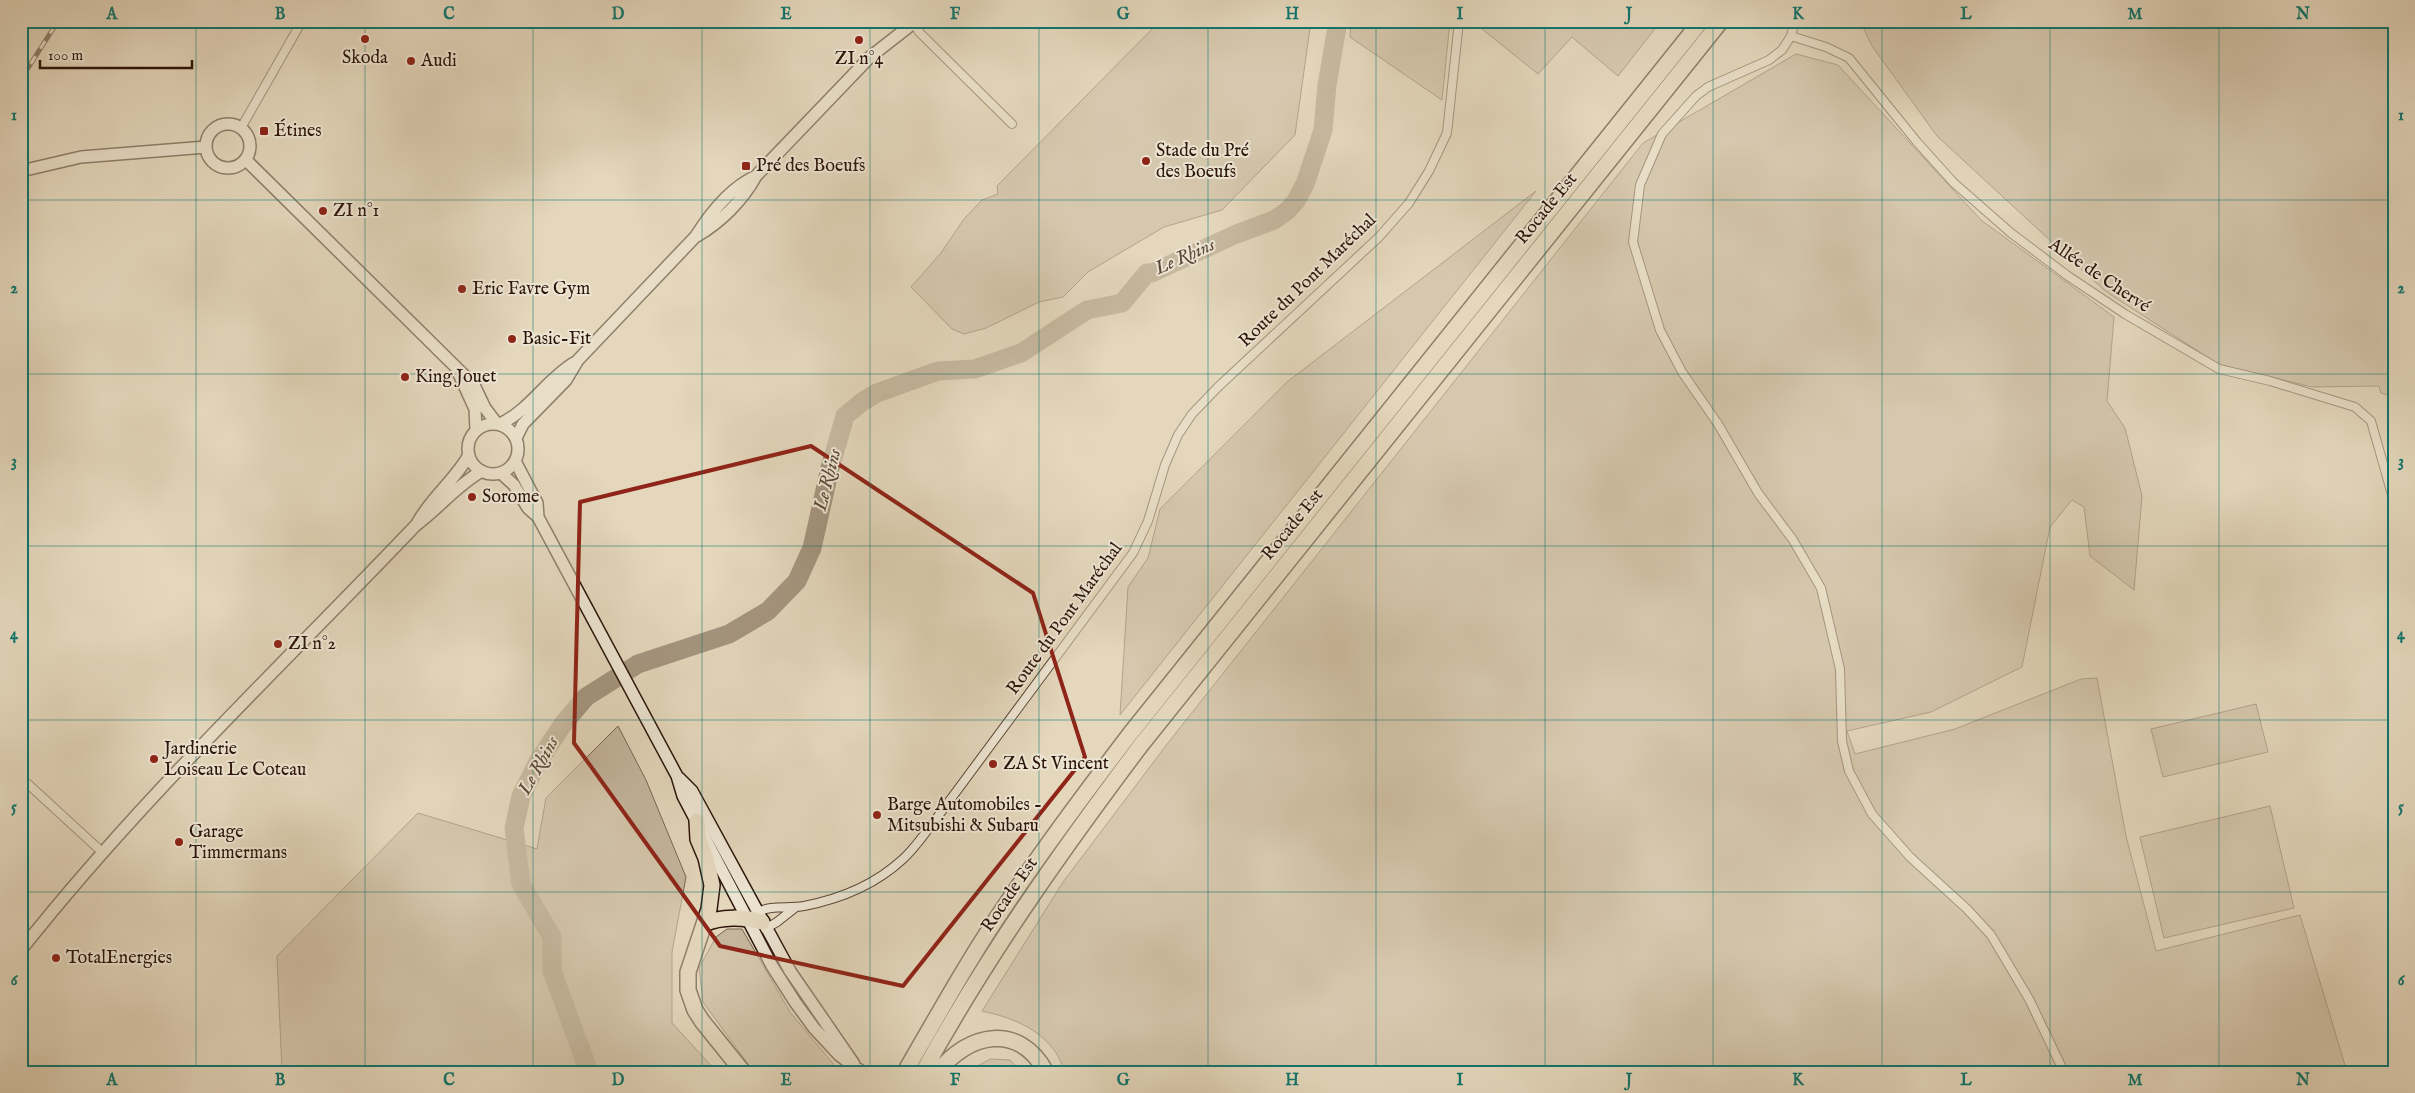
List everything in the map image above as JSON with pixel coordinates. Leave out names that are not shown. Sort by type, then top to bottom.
[{"type":"highway","name":"Rocade Est","points":[[905,1072],[947,998],[1006,904],[1067,817],[1130,734],[1700,21]]},
{"type":"highway","name":"Rocade Est","points":[[923,1072],[958,1008],[1018,913],[1078,828],[1141,745],[1721,21]]},
{"type":"highway","points":[[697,821],[698,839],[708,865],[712,885],[709,909],[688,972],[688,990],[695,1010],[702,1021],[743,1072]]},
{"type":"highway","points":[[704,924],[716,920],[757,921]]},
{"type":"highway","points":[[938,1072],[958,1050],[983,1038],[1010,1040],[1022,1046],[1032,1053],[1046,1072]]},
{"type":"street","points":[[241,128],[302,21]]},
{"type":"street","name":"Route du Pont Maréchal","points":[[757,921],[796,907],[852,892],[875,880],[904,858],[930,827],[1133,552],[1148,521],[1165,465],[1178,435],[1192,414],[1218,387],[1379,237],[1409,203],[1429,171],[1447,133],[1459,21]]},
{"type":"street","points":[[1795,21],[1791,36],[1782,50],[1769,60],[1708,87],[1696,96],[1662,134],[1640,185],[1633,242],[1660,330],[1682,372],[1718,424],[1758,493],[1793,540],[1821,588],[1840,669],[1842,741],[1849,771],[1872,814],[1910,857],[1967,909],[1991,935],[2029,999],[2064,1072]]},
{"type":"street","points":[[516,438],[523,424],[566,380],[578,360],[696,236],[713,226],[748,191],[756,176],[870,57],[915,22],[919,32],[1012,124]]},
{"type":"street","name":"Allée de Chervé","points":[[1791,36],[1826,47],[1849,58],[1917,142],[1954,182],[2011,233],[2090,291],[2219,369],[2355,407],[2371,421],[2394,502]]},
{"type":"street","points":[[228,124],[241,128],[250,139],[251,147],[246,160],[233,168],[218,166],[210,158],[206,148],[210,134],[214,128],[228,124]]},
{"type":"street","points":[[21,171],[81,157],[206,148]]},
{"type":"street","points":[[246,160],[474,385],[485,408],[498,424],[507,427],[516,438],[519,447],[515,461],[501,473],[493,474],[482,471],[472,462],[469,455],[470,440],[476,430],[485,425],[498,424],[518,414],[559,372],[578,360]]},
{"type":"street","points":[[458,370],[475,409],[476,430]]},
{"type":"street","points":[[416,525],[427,505],[457,474],[469,455]]},
{"type":"street","points":[[515,461],[537,503],[538,517]]},
{"type":"street","points":[[21,950],[102,852],[416,525],[434,512],[464,482],[482,471]]},
{"type":"street","points":[[501,473],[514,485],[528,508],[538,517],[645,714],[677,776],[683,796],[697,821],[757,921],[858,1069]]},
{"type":"street","points":[[677,776],[692,791],[757,921]]},
{"type":"street","points":[[21,782],[28,784],[102,852]]},
{"type":"street","name":"Route du Pont Maréchal","points":[[757,921],[784,906],[796,907]]},
{"type":"highlighted area","points":[[811,446],[1033,593],[1085,757],[903,986],[720,946],[574,743],[580,502]]},
{"type":"shaded area","name":"Stade du Pré des Boeufs","points":[[1160,21],[1311,21],[1295,135],[1222,210],[1164,227],[1088,272],[1063,297],[1039,302],[986,328],[964,334],[952,329],[911,287],[941,253],[964,219],[982,200],[998,194],[997,186]]},
{"type":"shaded area","points":[[1351,21],[1450,21],[1442,100],[1350,37]]},
{"type":"shaded area","points":[[1472,21],[1661,21],[1618,76],[1572,37],[1538,74]]},
{"type":"shaded area","points":[[1860,21],[2394,21],[2394,397],[2381,393],[2379,386],[2312,387],[2218,364],[2105,291],[1937,136],[1872,46]]},
{"type":"shaded area","points":[[1796,54],[1838,65],[1981,220],[2114,317],[2107,401],[2125,428],[2142,496],[2134,590],[2090,556],[2084,507],[2072,500],[2050,527],[2022,667],[1931,712],[1847,731],[1855,754],[1955,729],[2081,679],[2097,678],[2126,836],[2156,951],[2300,915],[2347,1072],[1065,1072],[1060,1059],[1052,1048],[1033,1030],[996,1014],[982,1011],[1063,882],[1168,743],[1643,143]]},
{"type":"shaded area","points":[[1536,191],[1120,715],[1128,587],[1148,558],[1160,509],[1287,382]]},
{"type":"shaded area","points":[[2256,704],[2268,752],[2163,777],[2151,729]]},
{"type":"shaded area","points":[[618,726],[646,780],[686,877],[672,952],[672,1023],[717,1072],[282,1072],[277,956],[418,813],[537,849],[546,798]]},
{"type":"shaded area","points":[[2270,806],[2294,908],[2164,938],[2140,837]]},
{"type":"shaded area","points":[[727,929],[742,929],[790,1012],[840,1072],[754,1072],[703,1002],[699,968],[716,937]]},
{"type":"shaded area","points":[[990,1059],[1010,1060],[1022,1072],[967,1072]]},
{"type":"waterway","name":"Le Rhins","points":[[589,1072],[552,971],[552,937],[521,884],[514,828],[521,796],[538,762],[563,724],[586,697],[638,664],[729,634],[768,611],[797,581],[812,548],[830,468],[845,416],[862,402],[877,393],[938,371],[975,369],[1021,353],[1087,310],[1122,303],[1147,273],[1152,273],[1234,235],[1274,220],[1287,211],[1296,201],[1305,184],[1323,130],[1327,85],[1338,21]]},
{"type":"railway","points":[[21,79],[58,21]]},
{"type":"place","name":"Skoda","points":[[365,39]]},
{"type":"place","name":"ZI n°4","points":[[859,40]]},
{"type":"place","name":"Audi","points":[[411,61]]},
{"type":"place","name":"Étines","points":[[264,131]]},
{"type":"place","name":"Stade du Pré des Boeufs","points":[[1146,161]]},
{"type":"place","name":"Pré des Boeufs","points":[[746,166]]},
{"type":"place","name":"ZI n°1","points":[[323,211]]},
{"type":"place","name":"Eric Favre Gym","points":[[462,289]]},
{"type":"place","name":"Basic-Fit","points":[[512,339]]},
{"type":"place","name":"King Jouet","points":[[405,377]]},
{"type":"place","name":"Sorome","points":[[472,497]]},
{"type":"place","name":"ZI n°2","points":[[278,644]]},
{"type":"place","name":"Jardinerie Loiseau Le Coteau","points":[[154,759]]},
{"type":"place","name":"ZA St Vincent","points":[[993,764]]},
{"type":"place","name":"Barge Automobiles - Mitsubishi & Subaru","points":[[877,815]]},
{"type":"place","name":"Garage Timmermans","points":[[179,842]]},
{"type":"place","name":"TotalEnergies","points":[[56,958]]}]
